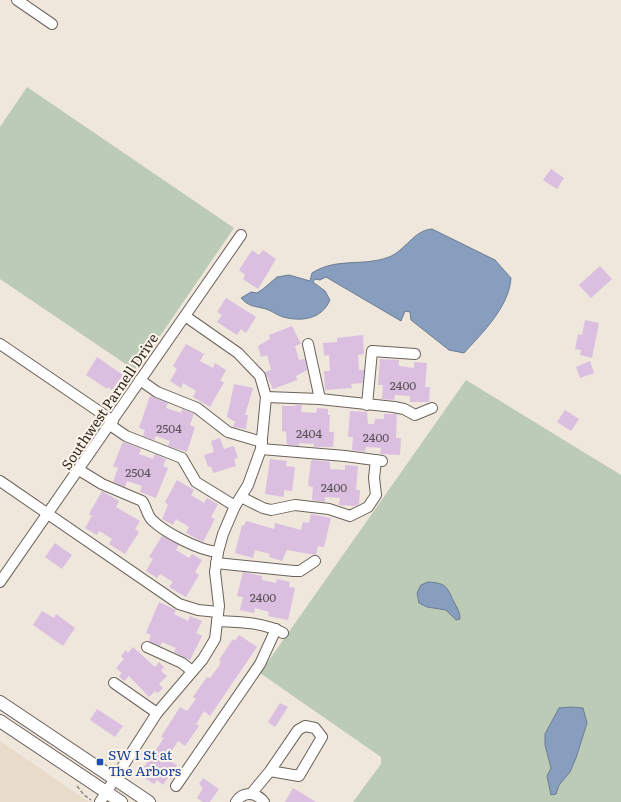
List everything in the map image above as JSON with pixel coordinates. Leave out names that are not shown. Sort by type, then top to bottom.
[{"type":"main road","points":[[0,702],[149,802]]},
{"type":"main road","points":[[0,721],[103,797],[121,802]]},
{"type":"street","points":[[17,0],[52,24]]},
{"type":"street","name":"Southwest Parnell Drive","points":[[0,582],[241,235]]},
{"type":"street","points":[[103,797],[157,713],[203,659],[215,638],[218,616],[216,563],[218,552],[223,534],[235,506],[248,485],[262,445],[266,397],[260,376],[242,357],[184,316]]},
{"type":"street","points":[[0,344],[111,423],[126,436],[182,458],[196,482],[235,506]]},
{"type":"street","points":[[308,344],[320,399]]},
{"type":"street","points":[[367,405],[372,351],[415,354]]},
{"type":"street","points":[[140,380],[157,392],[197,408],[228,432],[262,445],[379,461],[374,478],[376,495],[368,507],[354,515],[346,515],[329,509],[294,505],[271,510],[263,508],[241,497]]},
{"type":"street","points":[[266,397],[320,399],[404,409],[415,415],[432,408]]},
{"type":"street","points":[[79,470],[102,484],[142,500],[152,520],[200,549],[218,552]]},
{"type":"street","points":[[0,481],[179,604],[238,622],[279,631],[260,664],[176,786]]},
{"type":"street","points":[[216,563],[300,571],[315,561]]},
{"type":"street","points":[[147,647],[182,663],[192,671]]},
{"type":"street","points":[[114,683],[157,713]]},
{"type":"street","points":[[251,794],[270,771],[298,730],[305,726],[315,728],[322,737],[299,776],[270,771]]},
{"type":"street","points":[[236,802],[241,796],[251,794],[256,795],[264,802]]},
{"type":"shaded area","points":[[0,741],[89,802],[0,802]]},
{"type":"green space","points":[[27,87],[234,228],[136,371],[0,279],[0,127]]},
{"type":"green space","points":[[466,380],[621,475],[621,802],[353,802],[381,764],[381,757],[260,673]]},
{"type":"water","points":[[432,229],[495,260],[511,278],[509,289],[500,309],[487,328],[464,353],[449,350],[411,320],[410,312],[405,311],[401,321],[326,277],[320,280],[315,279],[313,282],[325,291],[330,300],[322,311],[311,318],[297,319],[283,317],[266,309],[250,305],[241,298],[251,292],[257,293],[277,277],[289,275],[310,281],[312,273],[321,268],[331,265],[379,260],[389,257],[395,254],[420,233]]},
{"type":"water","points":[[428,582],[440,584],[446,587],[458,609],[460,619],[456,620],[446,610],[427,607],[419,603],[417,593],[421,585]]},
{"type":"water","points":[[559,708],[583,708],[587,723],[570,772],[559,785],[556,794],[551,795],[547,776],[551,768],[545,745],[545,734]]},
{"type":"building","points":[[551,169],[564,178],[557,189],[543,180]]},
{"type":"building","points":[[252,250],[259,255],[263,250],[276,259],[258,289],[243,279],[245,275],[239,270]]},
{"type":"building","points":[[600,266],[612,279],[591,298],[579,285]]},
{"type":"building","points":[[226,298],[256,317],[246,333],[241,329],[237,335],[217,322],[222,315],[217,312]]},
{"type":"building","points":[[585,320],[599,323],[592,358],[580,355],[581,350],[575,349],[578,334],[582,335]]},
{"type":"building","points":[[292,326],[301,344],[295,346],[299,360],[305,359],[307,370],[296,376],[297,380],[273,389],[265,372],[271,370],[267,355],[261,357],[258,346],[270,339],[269,335]]},
{"type":"building","points":[[363,335],[364,354],[358,355],[359,370],[364,370],[363,383],[351,384],[352,388],[325,390],[324,371],[330,371],[329,355],[324,356],[323,343],[337,342],[337,338]]},
{"type":"building","points":[[186,344],[204,354],[200,361],[213,368],[215,363],[226,370],[220,381],[224,382],[210,407],[193,397],[196,391],[183,383],[181,388],[170,381],[177,369],[173,366]]},
{"type":"building","points":[[97,357],[123,375],[112,390],[108,387],[107,389],[86,375]]},
{"type":"building","points":[[380,359],[399,360],[399,366],[414,368],[414,362],[427,363],[425,387],[430,387],[429,402],[410,402],[410,396],[395,395],[394,400],[382,399],[383,385],[378,385]]},
{"type":"building","points":[[590,361],[594,373],[580,378],[576,367]]},
{"type":"building","points":[[234,384],[253,388],[245,415],[248,415],[246,429],[233,427],[235,422],[227,417]]},
{"type":"building","points":[[150,396],[168,403],[166,408],[181,413],[182,409],[194,414],[190,425],[195,427],[187,452],[168,446],[170,441],[156,436],[154,440],[143,436],[145,430],[139,428]]},
{"type":"building","points":[[302,405],[301,412],[316,413],[317,408],[328,409],[328,415],[330,415],[329,432],[334,432],[333,447],[314,447],[314,444],[299,443],[299,446],[287,445],[286,432],[282,431],[282,406]]},
{"type":"building","points":[[565,410],[579,419],[571,431],[557,422]]},
{"type":"building","points":[[350,411],[367,412],[368,424],[374,424],[375,419],[384,419],[384,414],[397,414],[396,438],[401,438],[400,455],[380,454],[381,448],[366,447],[365,452],[352,450],[353,437],[348,437]]},
{"type":"building","points":[[220,438],[224,449],[234,446],[238,458],[234,459],[236,466],[213,473],[211,466],[208,467],[204,455],[214,452],[211,441]]},
{"type":"building","points":[[123,442],[141,449],[139,454],[153,459],[155,454],[166,459],[163,466],[168,468],[156,498],[140,492],[142,486],[127,481],[125,487],[113,482],[118,468],[113,466]]},
{"type":"building","points":[[270,459],[287,461],[286,466],[295,467],[292,491],[284,490],[284,497],[265,494]]},
{"type":"building","points":[[311,461],[330,462],[330,469],[345,470],[345,465],[358,466],[356,490],[360,490],[359,504],[355,506],[339,505],[340,498],[325,497],[325,502],[312,500],[313,487],[308,486]]},
{"type":"building","points":[[177,480],[194,490],[191,495],[204,503],[207,498],[218,504],[211,517],[215,519],[203,542],[186,533],[189,527],[176,519],[173,525],[162,519],[168,505],[165,502]]},
{"type":"building","points":[[102,491],[119,501],[116,507],[140,521],[135,529],[139,532],[125,554],[109,544],[112,539],[99,531],[97,535],[85,528],[92,516],[89,514]]},
{"type":"building","points":[[311,514],[331,518],[324,547],[318,546],[316,555],[287,550],[282,561],[269,557],[270,554],[255,550],[253,558],[235,553],[242,525],[244,526],[246,521],[274,529],[275,523],[301,530],[303,522],[309,523]]},
{"type":"building","points":[[162,536],[179,545],[176,550],[189,558],[192,554],[202,560],[195,572],[199,575],[186,597],[169,587],[173,582],[160,574],[157,578],[146,571],[153,559],[149,557]]},
{"type":"building","points":[[55,543],[72,555],[62,569],[45,557]]},
{"type":"building","points":[[243,572],[262,576],[262,580],[276,583],[277,579],[290,582],[289,587],[295,588],[288,620],[268,616],[269,612],[255,608],[254,613],[240,610],[243,597],[237,596]]},
{"type":"building","points":[[159,602],[176,610],[174,614],[188,621],[190,616],[202,621],[196,633],[202,636],[190,660],[174,652],[176,648],[162,642],[160,646],[149,641],[151,635],[146,633]]},
{"type":"building","points":[[42,611],[54,618],[56,614],[75,628],[63,646],[33,625]]},
{"type":"building","points":[[239,635],[257,647],[210,716],[204,711],[196,724],[199,726],[185,746],[178,741],[170,753],[174,756],[170,761],[177,765],[163,785],[157,780],[154,784],[139,774],[164,738],[161,737],[180,707],[187,711],[196,699],[193,697],[207,677],[210,678],[219,666],[221,661],[219,660],[233,639],[235,641]]},
{"type":"building","points":[[133,647],[155,667],[159,662],[164,667],[161,671],[167,676],[159,684],[163,688],[158,693],[155,691],[149,697],[129,676],[124,681],[119,676],[122,673],[116,668],[124,659],[121,656],[126,650],[128,653]]},
{"type":"building","points":[[280,703],[288,707],[275,727],[268,722]]},
{"type":"building","points":[[97,709],[123,726],[115,737],[90,720]]},
{"type":"building","points":[[203,778],[219,789],[210,802],[203,802],[197,798],[203,788],[199,784]]},
{"type":"building","points":[[293,788],[316,802],[285,802]]},
{"type":"place","name":"SW I St at The Arbors","points":[[100,762]]}]
